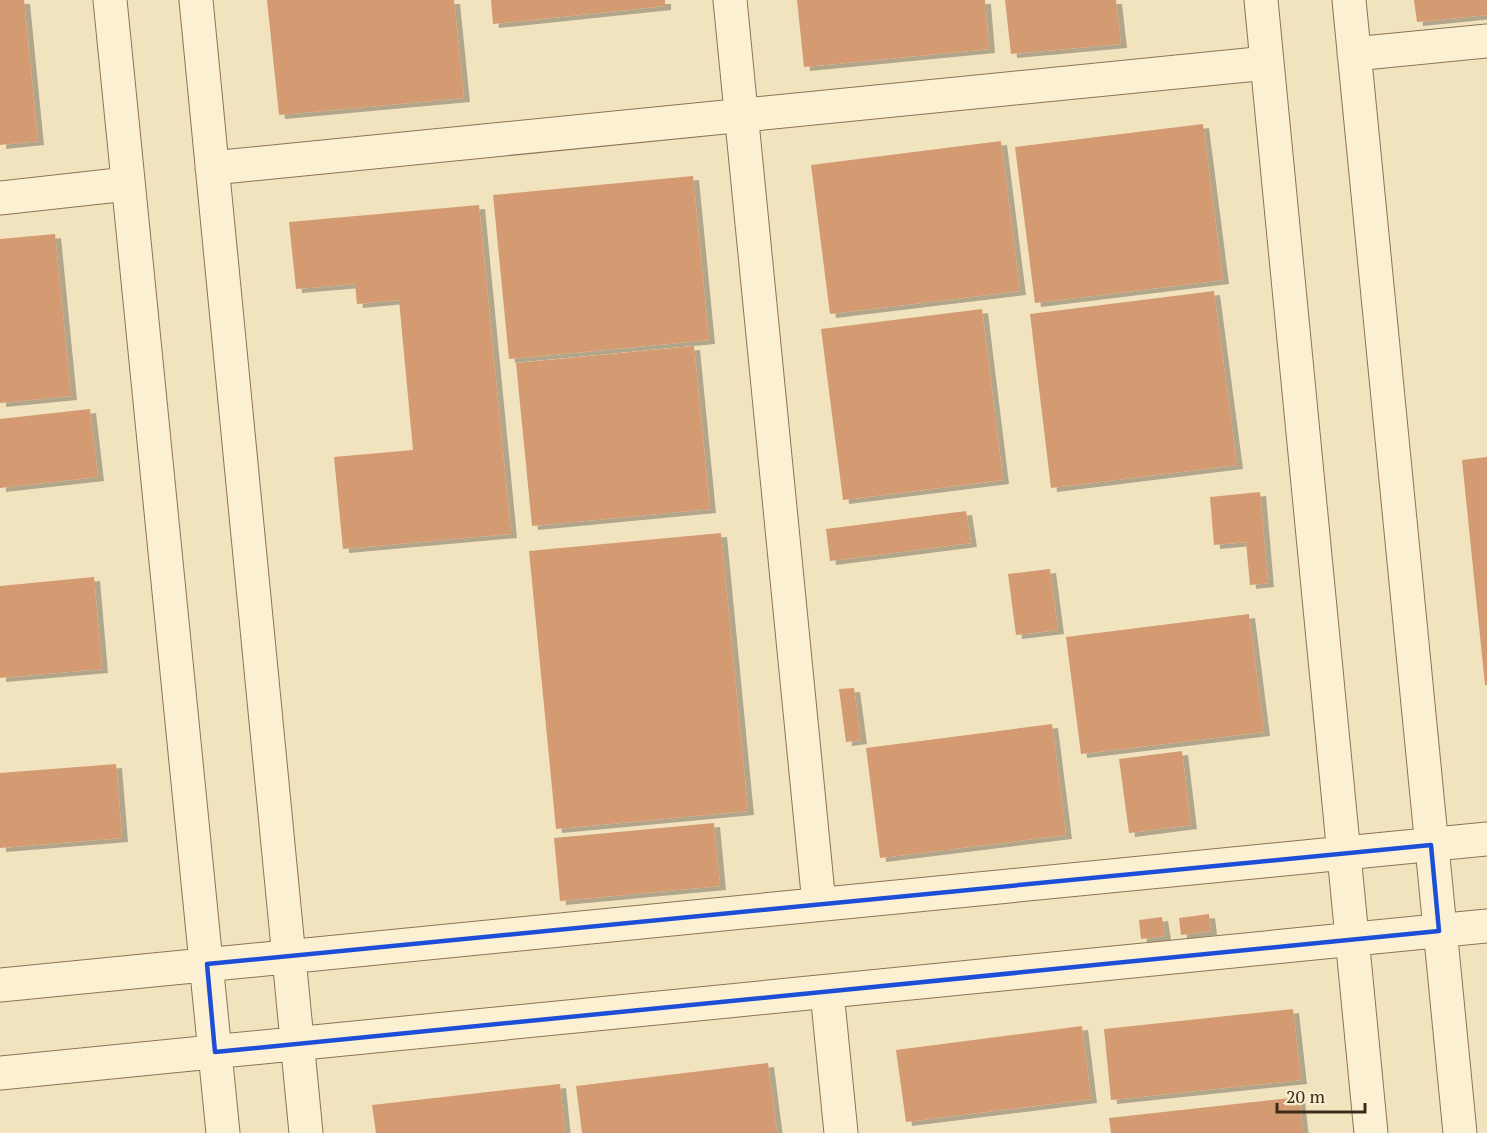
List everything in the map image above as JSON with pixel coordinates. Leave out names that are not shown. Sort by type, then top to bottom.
[{"type":"street","points":[[110,0],[223,1133]]},
{"type":"street","points":[[196,0],[306,1133]]},
{"type":"street","points":[[730,0],[819,904]]},
{"type":"street","points":[[1261,0],[1371,1133]]},
{"type":"street","points":[[1349,0],[1460,1133]]},
{"type":"street","points":[[1354,54],[1487,41]]},
{"type":"street","points":[[212,168],[1267,63]]},
{"type":"street","points":[[0,198],[127,184]]},
{"type":"street","points":[[0,985],[1487,839]]},
{"type":"street","points":[[0,1073],[1487,926]]},
{"type":"street","points":[[827,992],[841,1133]]},
{"type":"highlighted area","points":[[1431,845],[1439,931],[215,1052],[207,964]]},
{"type":"building","points":[[0,0],[24,0],[38,141],[0,145]]},
{"type":"building","points":[[267,0],[454,0],[464,98],[279,115]]},
{"type":"building","points":[[491,0],[665,0],[665,6],[493,24]]},
{"type":"building","points":[[797,0],[985,0],[989,49],[804,67]]},
{"type":"building","points":[[1005,0],[1116,0],[1121,44],[1011,54]]},
{"type":"building","points":[[1414,0],[1487,0],[1487,15],[1417,22]]},
{"type":"building","points":[[1203,124],[1223,280],[1035,303],[1015,147]]},
{"type":"building","points":[[1001,141],[1020,291],[830,314],[811,165]]},
{"type":"building","points":[[693,176],[709,340],[509,359],[493,195]]},
{"type":"building","points":[[479,205],[511,534],[343,549],[334,457],[413,450],[399,300],[357,304],[355,284],[296,289],[289,222]]},
{"type":"building","points":[[55,234],[71,396],[0,403],[0,239]]},
{"type":"building","points":[[1214,291],[1237,465],[1051,488],[1030,314]]},
{"type":"building","points":[[982,309],[1003,480],[843,500],[821,329]]},
{"type":"building","points":[[694,346],[710,509],[532,526],[516,363]]},
{"type":"building","points":[[90,409],[98,477],[0,488],[0,419]]},
{"type":"building","points":[[1487,457],[1487,685],[1485,685],[1462,460]]},
{"type":"building","points":[[1260,492],[1268,583],[1250,585],[1246,542],[1214,545],[1210,497]]},
{"type":"building","points":[[966,511],[971,543],[830,561],[826,529]]},
{"type":"building","points":[[721,533],[748,811],[556,829],[529,551]]},
{"type":"building","points":[[1050,569],[1058,630],[1016,635],[1008,574]]},
{"type":"building","points":[[94,577],[102,669],[0,678],[0,586]]},
{"type":"building","points":[[1249,614],[1264,732],[1081,754],[1066,637]]},
{"type":"building","points":[[854,688],[861,740],[846,742],[839,689]]},
{"type":"building","points":[[1052,724],[1066,835],[880,858],[866,748]]},
{"type":"building","points":[[1182,751],[1191,825],[1129,833],[1119,759]]},
{"type":"building","points":[[116,764],[122,838],[0,848],[0,773]]},
{"type":"building","points":[[714,823],[720,886],[560,901],[554,838]]},
{"type":"building","points":[[1209,914],[1211,931],[1181,935],[1179,918]]},
{"type":"building","points":[[1162,917],[1165,936],[1141,939],[1139,920]]},
{"type":"building","points":[[1293,1009],[1301,1080],[1111,1100],[1104,1029]]},
{"type":"building","points":[[1082,1026],[1091,1099],[906,1122],[896,1050]]},
{"type":"building","points":[[768,1063],[777,1133],[582,1133],[576,1086]]},
{"type":"building","points":[[560,1084],[565,1133],[376,1133],[372,1105]]},
{"type":"building","points":[[1299,1097],[1303,1133],[1111,1133],[1109,1118]]}]
